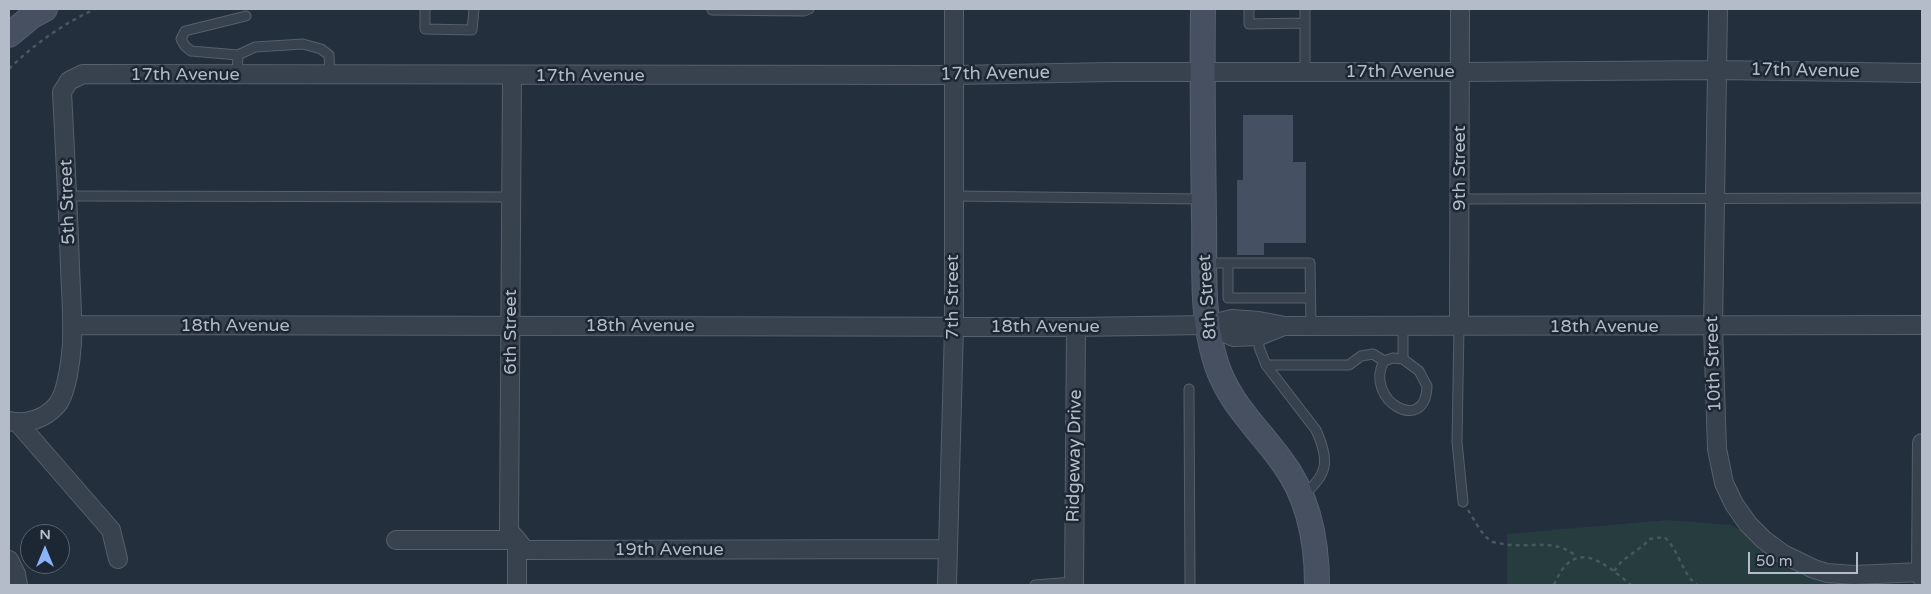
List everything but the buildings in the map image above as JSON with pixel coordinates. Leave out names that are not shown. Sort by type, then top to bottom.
[{"type":"main road","points":[[9,35],[45,9]]},
{"type":"main road","name":"8th Street","points":[[1202,9],[1207,325],[1217,368],[1227,391],[1245,417],[1282,461],[1302,496],[1314,540],[1317,585]]},
{"type":"street","name":"7th Street","points":[[947,585],[954,326],[954,9]]},
{"type":"street","name":"9th Street","points":[[1459,327],[1460,9]]},
{"type":"street","name":"10th Street","points":[[1718,9],[1712,327],[1718,456],[1724,483],[1734,504],[1748,524],[1764,540],[1783,554],[1814,569],[1827,573],[1854,575],[1922,575]]},
{"type":"street","name":"17th Avenue","points":[[68,80],[83,74],[512,76],[955,75],[1718,70],[1922,73]]},
{"type":"street","name":"6th Street","points":[[512,76],[512,326],[509,531],[516,540],[517,585]]},
{"type":"street","name":"5th Street","points":[[13,422],[36,420],[49,413],[58,404],[63,392],[70,362],[72,325],[68,196],[62,92],[68,80]]},
{"type":"street","name":"18th Avenue","points":[[72,325],[1076,327],[1207,325],[1232,319],[1259,321],[1285,326],[1712,327],[1922,325]]},
{"type":"street","name":"18th Avenue","points":[[1207,325],[1234,337],[1259,336],[1285,326]]},
{"type":"street","name":"Ridgeway Drive","points":[[1074,584],[1076,327]]},
{"type":"street","points":[[13,422],[111,530],[118,559]]},
{"type":"street","points":[[1922,443],[1922,575]]},
{"type":"street","name":"19th Avenue","points":[[396,540],[516,540],[525,550],[947,549]]},
{"type":"street","points":[[9,560],[16,574],[18,585]]},
{"type":"lane","points":[[425,9],[425,29],[472,30],[474,9]]},
{"type":"lane","points":[[712,9],[804,11],[809,9]]},
{"type":"lane","points":[[1249,9],[1249,24],[1305,23]]},
{"type":"lane","points":[[1305,9],[1305,72]]},
{"type":"lane","points":[[246,16],[185,31],[182,39],[184,46],[191,51],[238,55],[255,47],[303,44],[321,49],[329,54],[330,75]]},
{"type":"lane","points":[[237,75],[238,55]]},
{"type":"lane","points":[[68,196],[512,197]]},
{"type":"lane","points":[[954,196],[1204,199]]},
{"type":"lane","points":[[1460,199],[1922,198]]},
{"type":"lane","points":[[1205,263],[1310,263],[1311,326]]},
{"type":"lane","points":[[1228,264],[1228,298],[1310,298]]},
{"type":"lane","points":[[1403,359],[1404,326]]},
{"type":"lane","points":[[1459,327],[1458,442],[1463,502]]},
{"type":"lane","points":[[1259,336],[1259,347],[1266,365],[1316,430],[1321,441],[1325,469],[1315,486],[1302,496]]},
{"type":"lane","points":[[1266,365],[1349,365],[1361,356],[1372,354],[1384,361],[1393,358],[1403,359],[1419,371],[1427,386],[1423,404],[1413,411],[1402,410],[1390,402],[1384,394],[1380,373],[1384,361]]},
{"type":"lane","points":[[1189,389],[1190,585]]},
{"type":"lane","points":[[1035,585],[1074,584]]},
{"type":"path","points":[[9,69],[34,46],[70,21],[94,9]]},
{"type":"path","points":[[1463,502],[1480,530],[1492,542],[1508,545],[1548,544],[1569,550],[1577,557]]},
{"type":"path","points":[[1614,571],[1622,561],[1644,546],[1649,539],[1664,537],[1669,542],[1686,572],[1697,585]]},
{"type":"path","points":[[1554,585],[1564,565],[1577,557],[1590,558],[1609,567],[1631,585]]},
{"type":"green space","points":[[1668,520],[1731,525],[1834,581],[1834,585],[1507,585],[1507,534]]}]
